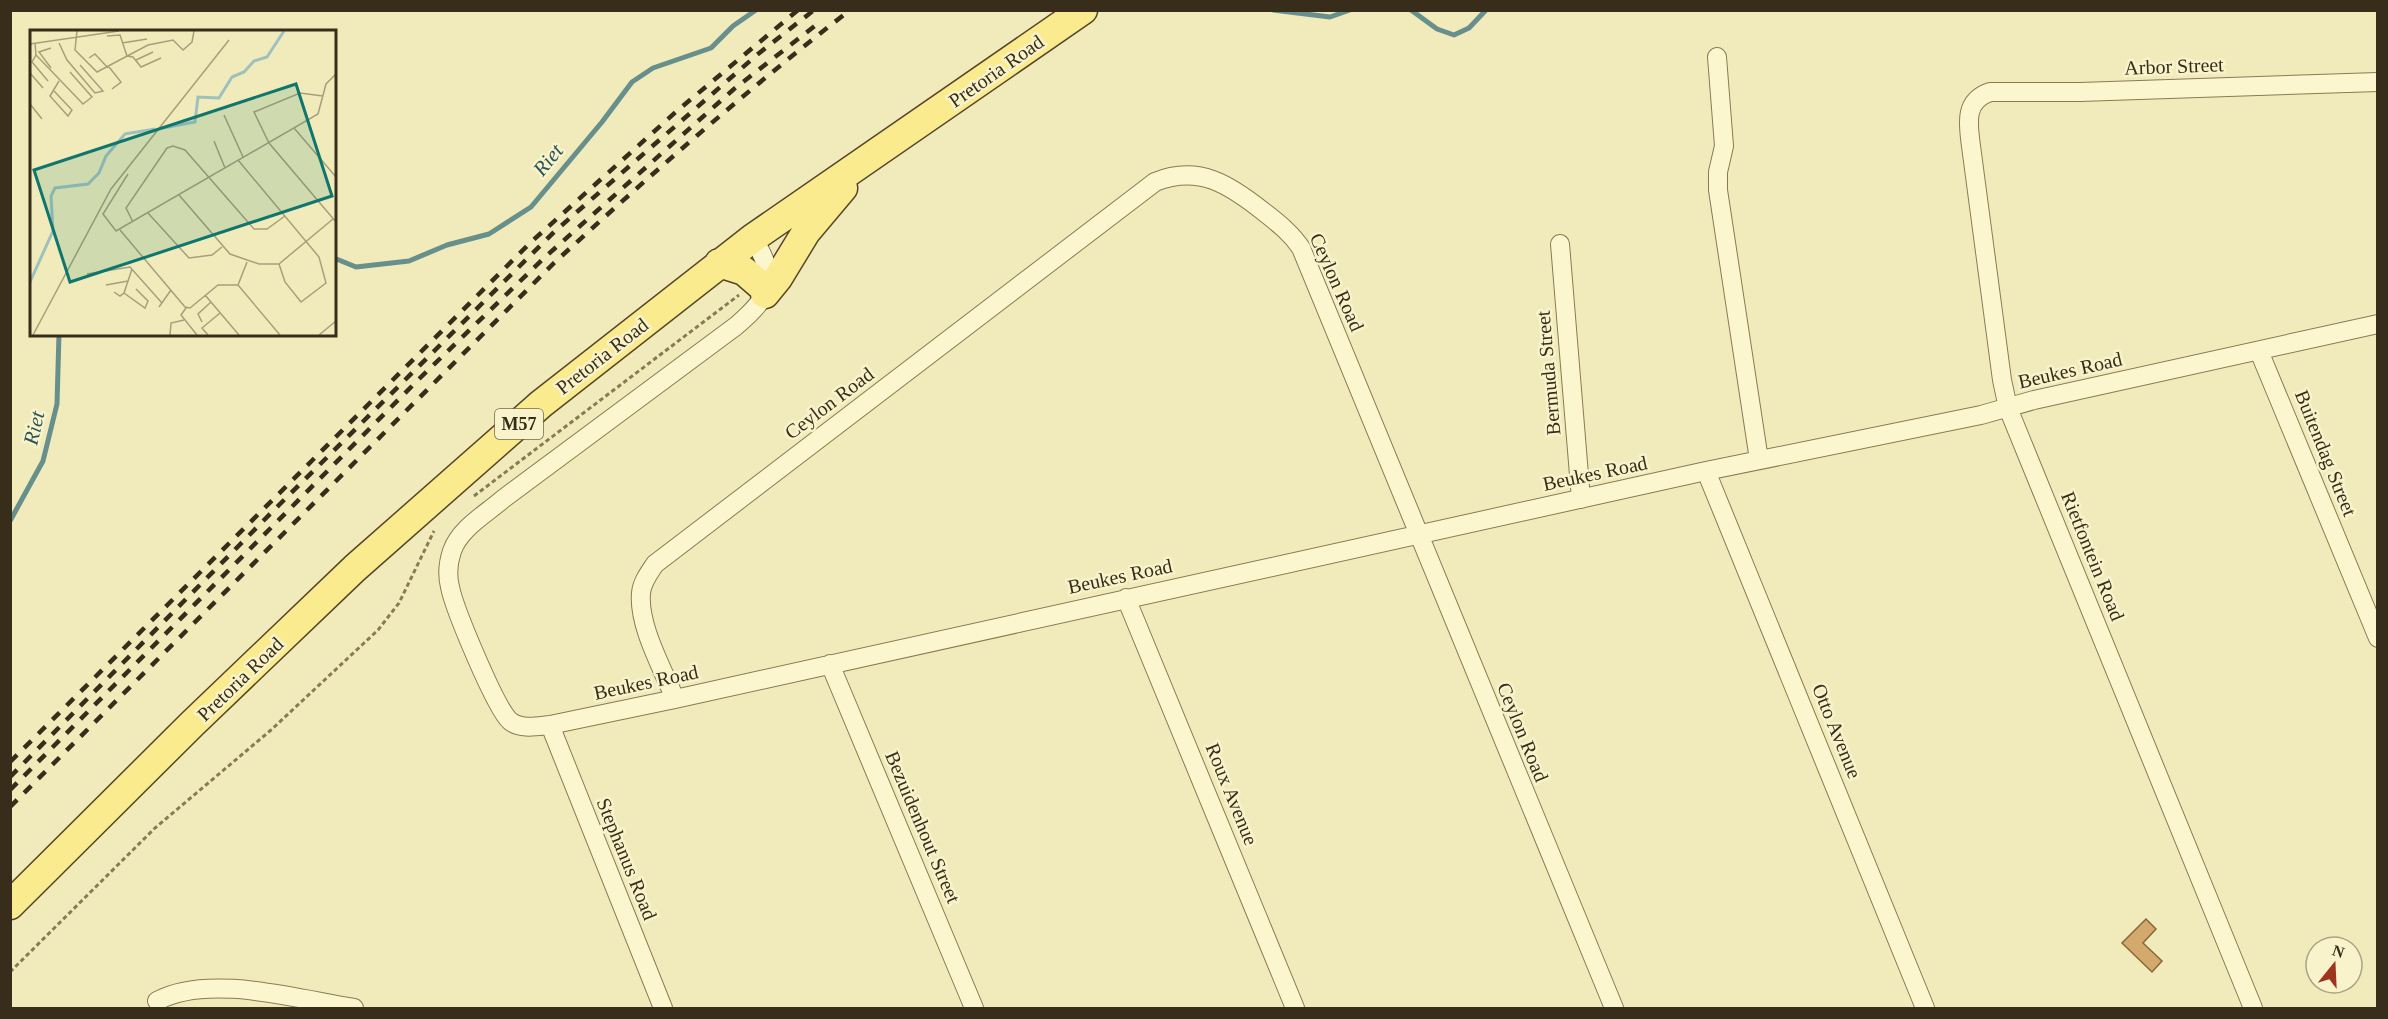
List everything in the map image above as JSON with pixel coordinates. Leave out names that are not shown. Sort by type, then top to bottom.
[{"type":"main road","name":"Pretoria Road","points":[[10,905],[192,724],[355,568],[541,404],[753,238],[1083,10]]},
{"type":"main road","points":[[719,264],[744,271],[763,288],[778,278],[806,232],[863,163]]},
{"type":"street","points":[[1717,57],[1724,146],[1718,172],[1718,190],[1759,460]]},
{"type":"street","name":"Arbor Street","points":[[1974,102],[1990,92],[2103,91],[2378,82]]},
{"type":"street","name":"Rietfontein Road","points":[[1974,102],[1969,112],[1968,125],[2002,380],[2008,408],[2253,1008]]},
{"type":"street","name":"Ceylon Road","points":[[675,699],[645,624],[642,608],[641,592],[646,577],[656,564],[1155,182],[1170,176],[1187,174],[1208,178],[1241,194],[1293,236],[1304,254],[1614,1008]]},
{"type":"street","points":[[753,238],[767,266],[763,288]]},
{"type":"street","name":"Bermuda Street","points":[[1560,244],[1581,499]]},
{"type":"street","name":"Beukes Road","points":[[763,288],[757,308],[736,326],[503,499],[460,536],[453,549],[448,573],[450,589],[473,651],[511,722],[523,726],[550,725],[675,699],[1706,471],[2008,408],[2034,400],[2378,324]]},
{"type":"street","name":"Buitendag Street","points":[[2259,351],[2378,638]]},
{"type":"street","name":"Otto Avenue","points":[[1706,471],[1925,1008]]},
{"type":"street","name":"Roux Avenue","points":[[1126,598],[1295,1008]]},
{"type":"street","name":"Bezuidenhout Street","points":[[830,664],[974,1008]]},
{"type":"street","name":"Stephanus Road","points":[[550,725],[663,1008]]},
{"type":"street","points":[[157,1001],[183,990],[220,988],[354,1008]]},
{"type":"path","points":[[474,496],[763,288]]},
{"type":"path","points":[[10,972],[155,828],[271,730],[378,630],[399,603],[427,541],[436,527]]},
{"type":"building","points":[[2146,919],[2156,929],[2143,943],[2162,961],[2152,972],[2122,943]]},
{"type":"waterway","name":"Riet","points":[[336,259],[356,267],[409,261],[447,245],[489,234],[531,207],[602,122],[632,82],[653,68],[711,48],[733,26],[756,10]]},
{"type":"waterway","name":"Riet","points":[[1273,10],[1330,17],[1350,10]]},
{"type":"waterway","name":"Riet","points":[[1411,10],[1437,29],[1454,35],[1469,28],[1486,10]]},
{"type":"waterway","name":"Riet","points":[[10,521],[43,461],[57,404],[59,336]]},
{"type":"railway","points":[[10,762],[530,243],[678,110],[798,10]]},
{"type":"railway","points":[[10,777],[554,232],[758,54],[814,10]]},
{"type":"railway","points":[[10,807],[554,263],[699,134],[850,10]]},
{"type":"railway","points":[[10,790],[420,378],[544,258],[734,89],[816,25]]}]
